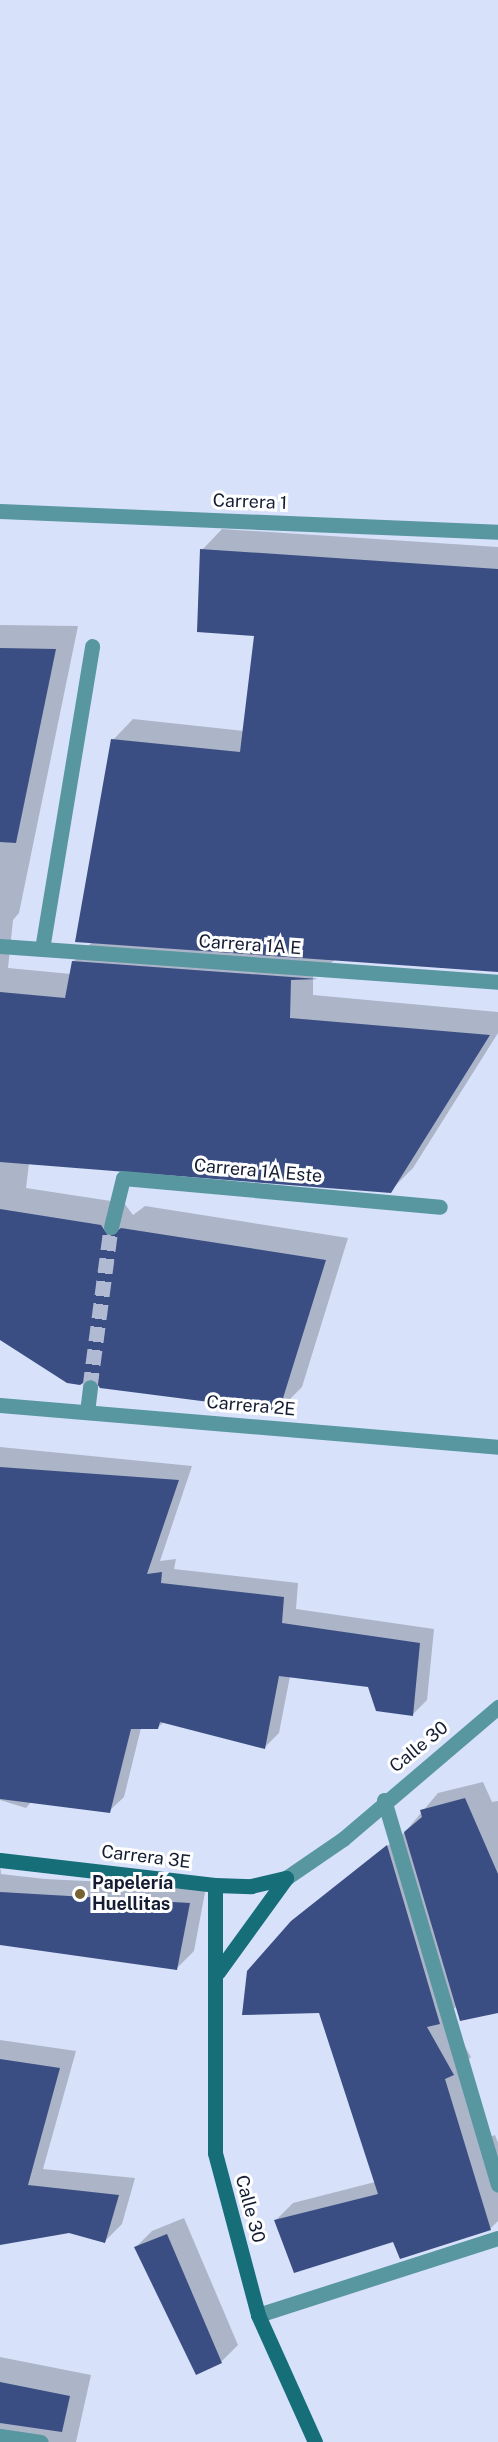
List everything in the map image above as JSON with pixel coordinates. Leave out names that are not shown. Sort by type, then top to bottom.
[{"type":"main road","name":"Carrera 3E","points":[[0,1860],[215,1885],[251,1886],[286,1878]]},
{"type":"main road","name":"Calle 30","points":[[218,1972],[286,1878]]},
{"type":"main road","name":"Calle 30","points":[[215,1885],[218,1972],[215,2153],[258,2315],[315,2442]]},
{"type":"street","name":"Carrera 1","points":[[0,511],[498,532]]},
{"type":"street","points":[[42,949],[92,646]]},
{"type":"street","name":"Carrera 1A E","points":[[0,946],[498,982]]},
{"type":"street","name":"Carrera 1A Este","points":[[111,1227],[123,1178],[440,1207]]},
{"type":"street","points":[[87,1412],[90,1387]]},
{"type":"street","name":"Carrera 2E","points":[[0,1405],[498,1447]]},
{"type":"street","name":"Calle 30","points":[[286,1878],[343,1839],[384,1800],[498,1707]]},
{"type":"street","points":[[384,1800],[498,2184]]},
{"type":"street","points":[[258,2315],[498,2238]]},
{"type":"street","points":[[0,2436],[41,2442]]},
{"type":"building","points":[[200,549],[498,569],[498,972],[75,942],[111,739],[240,752],[254,636],[197,632]]},
{"type":"building","points":[[0,648],[56,649],[16,843],[0,842]]},
{"type":"building","points":[[72,961],[318,979],[291,980],[290,1018],[490,1035],[391,1193],[0,1162],[0,992],[65,998]]},
{"type":"building","points":[[0,1209],[101,1225],[109,1237],[121,1228],[326,1260],[279,1411],[100,1388],[92,1377],[80,1385],[67,1383],[0,1340]]},
{"type":"building","points":[[0,1467],[179,1480],[147,1574],[162,1572],[161,1583],[284,1597],[282,1623],[420,1643],[413,1716],[376,1711],[368,1687],[279,1676],[265,1749],[160,1722],[158,1729],[131,1729],[110,1813],[0,1799]]},
{"type":"building","points":[[465,1798],[498,1874],[498,2013],[460,2021],[404,1832],[422,1817],[420,1810]]},
{"type":"building","points":[[387,1845],[440,2024],[427,2027],[454,2075],[445,2079],[491,2230],[400,2259],[393,2242],[294,2273],[274,2220],[378,2194],[319,2013],[242,2015],[247,1971],[291,1921]]},
{"type":"building","points":[[0,1892],[190,1903],[177,1970],[0,1945]]},
{"type":"building","points":[[0,2059],[60,2068],[28,2185],[119,2195],[105,2243],[69,2233],[0,2245]]},
{"type":"building","points":[[167,2234],[222,2363],[196,2375],[134,2247]]},
{"type":"building","points":[[0,2382],[70,2396],[62,2432],[0,2423]]},
{"type":"tunnel","points":[[90,1387],[111,1227]]},
{"type":"place","name":"Papelería Huellitas","points":[[80,1894]]}]
